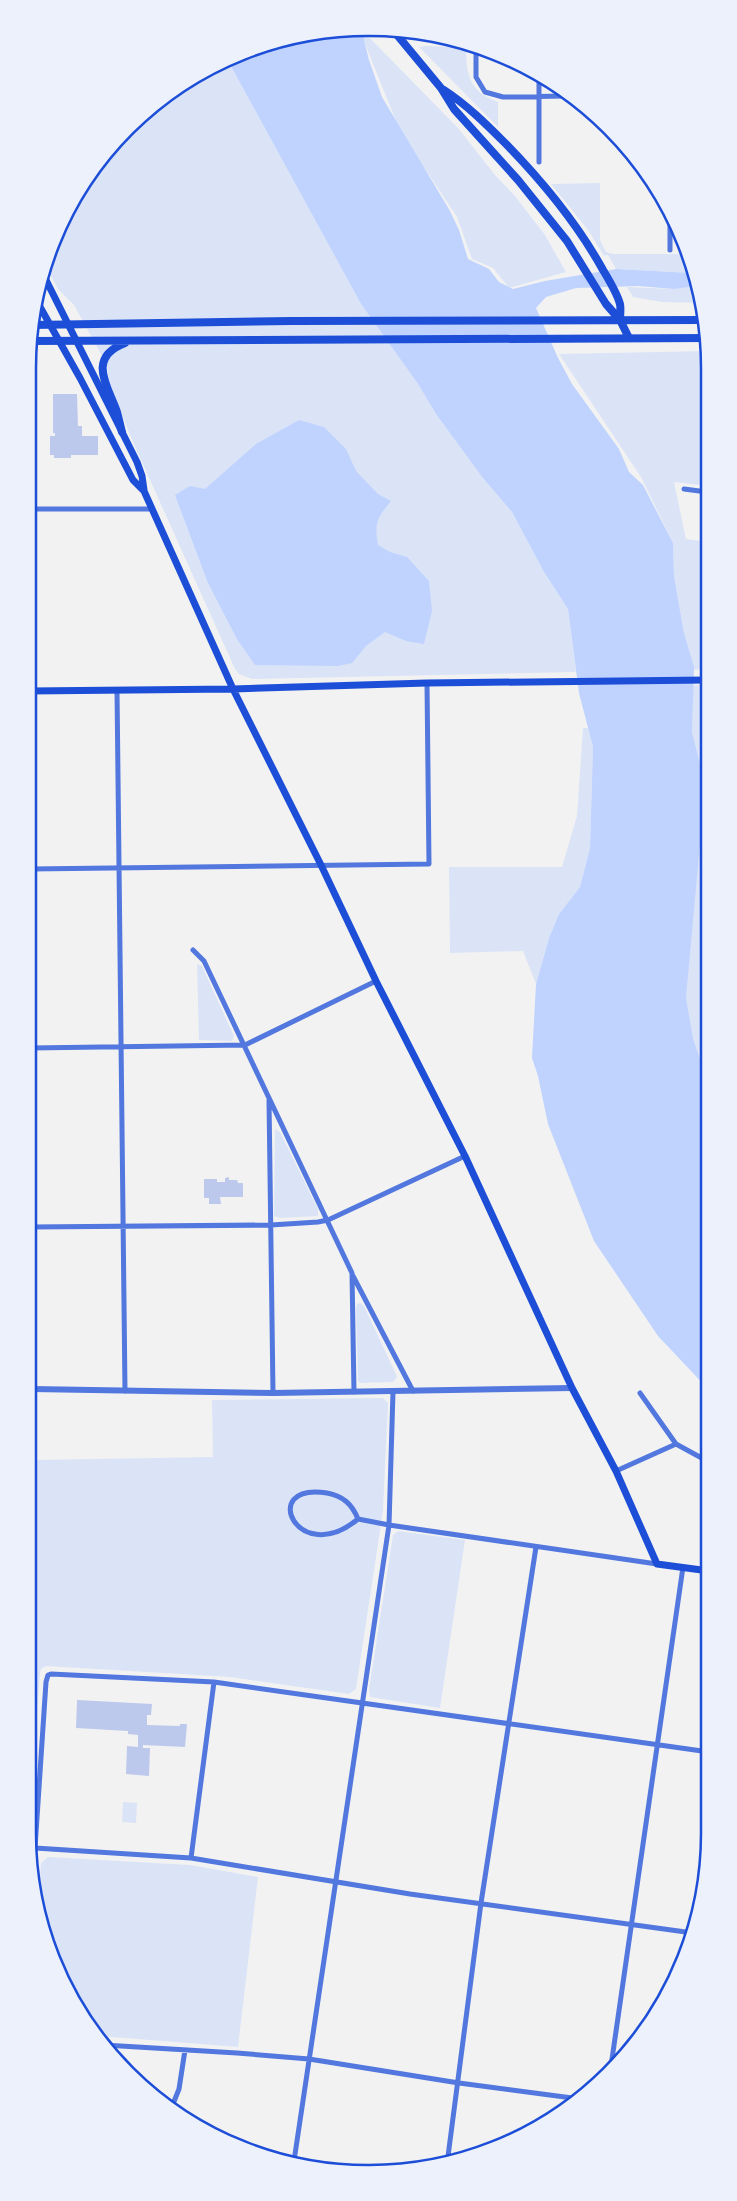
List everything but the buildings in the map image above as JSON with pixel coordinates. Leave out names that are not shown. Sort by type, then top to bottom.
[{"type":"main road","points":[[400,38],[441,88],[454,109],[518,180],[572,249],[606,304],[620,320],[629,338]]},
{"type":"main road","points":[[441,88],[461,101],[523,161],[567,214],[591,249],[620,305],[620,320]]},
{"type":"main road","points":[[48,283],[122,432],[142,476],[144,490],[152,509],[233,689],[321,865],[376,981],[465,1156],[572,1388],[616,1471],[657,1564],[701,1570]]},
{"type":"main road","points":[[42,310],[133,480],[144,490]]},
{"type":"main road","points":[[39,325],[292,321],[697,320]]},
{"type":"main road","points":[[38,341],[699,338]]},
{"type":"main road","points":[[122,432],[118,413],[104,378],[103,364],[111,350],[129,341]]},
{"type":"main road","points":[[36,691],[233,689],[427,683],[701,680]]},
{"type":"street","points":[[476,54],[476,77],[485,92],[503,97],[559,96]]},
{"type":"street","points":[[539,83],[539,162]]},
{"type":"street","points":[[670,230],[670,250]]},
{"type":"street","points":[[684,489],[701,491]]},
{"type":"street","points":[[36,509],[152,509]]},
{"type":"street","points":[[36,869],[429,864],[427,683]]},
{"type":"street","points":[[117,690],[125,1391]]},
{"type":"street","points":[[193,950],[204,961],[352,1273],[413,1391]]},
{"type":"street","points":[[36,1048],[245,1045],[376,981]]},
{"type":"street","points":[[269,1097],[273,1393]]},
{"type":"street","points":[[36,1227],[318,1222],[328,1220],[465,1156]]},
{"type":"street","points":[[352,1273],[354,1392]]},
{"type":"street","points":[[36,1388],[273,1393],[572,1388]]},
{"type":"street","points":[[295,2156],[390,1525],[392,1392]]},
{"type":"street","points":[[640,1393],[676,1444],[701,1458]]},
{"type":"street","points":[[616,1471],[676,1444]]},
{"type":"street","points":[[358,1519],[347,1502],[335,1495],[326,1493],[301,1494],[296,1497],[291,1506],[294,1523],[305,1532],[334,1534],[358,1519],[657,1564]]},
{"type":"street","points":[[448,2154],[481,1903],[536,1547]]},
{"type":"street","points":[[612,2058],[683,1567]]},
{"type":"street","points":[[36,1793],[46,1682],[48,1676],[54,1674],[214,1682],[701,1751]]},
{"type":"street","points":[[192,1858],[214,1682]]},
{"type":"street","points":[[37,1848],[192,1858],[335,1882],[685,1932]]},
{"type":"street","points":[[114,2046],[309,2060],[569,2098]]},
{"type":"street","points":[[174,2102],[178,2089],[185,2050]]},
{"type":"shaded area","points":[[362,36],[368,36],[458,128],[545,235],[566,272],[509,288],[493,268],[472,259],[457,217],[400,131]]},
{"type":"shaded area","points":[[419,47],[448,47],[466,51],[468,74],[471,81],[481,93],[498,102],[498,127]]},
{"type":"shaded area","points":[[231,67],[361,304],[418,384],[436,414],[482,477],[512,512],[544,572],[568,609],[576,672],[252,679],[239,674],[235,669],[132,440],[109,382],[107,365],[74,305],[58,289],[50,275],[62,241],[81,202],[105,166],[149,119],[166,105],[202,81]]},
{"type":"shaded area","points":[[600,183],[600,240],[606,252],[613,254],[680,254],[686,273],[616,269],[608,255],[604,256],[588,230],[551,184]]},
{"type":"shaded area","points":[[690,285],[694,303],[662,302],[633,297],[627,287],[674,289]]},
{"type":"shaded area","points":[[700,351],[701,485],[674,482],[686,539],[701,541],[701,669],[694,670],[684,633],[674,576],[673,543],[641,477],[559,354]]},
{"type":"shaded area","points":[[693,685],[701,685],[701,767],[692,732]]},
{"type":"shaded area","points":[[583,728],[588,728],[593,747],[590,848],[580,887],[559,914],[549,938],[536,984],[523,951],[450,953],[449,867],[562,867],[577,816]]},
{"type":"shaded area","points":[[701,840],[701,1063],[693,1038],[685,991]]},
{"type":"shaded area","points":[[197,964],[202,966],[234,1036],[232,1041],[199,1040]]},
{"type":"shaded area","points":[[275,1129],[280,1132],[318,1209],[318,1216],[280,1218],[274,1216]]},
{"type":"shaded area","points":[[360,1303],[364,1306],[395,1372],[397,1377],[393,1382],[360,1383],[358,1381],[356,1307]]},
{"type":"shaded area","points":[[383,1398],[388,1403],[383,1511],[356,1689],[349,1694],[230,1677],[46,1666],[41,1669],[40,1673],[36,1728],[36,1460],[213,1457],[212,1400]]},
{"type":"shaded area","points":[[398,1531],[465,1540],[440,1708],[370,1697],[369,1689],[393,1535]]},
{"type":"shaded area","points":[[123,1802],[137,1803],[136,1823],[122,1822]]},
{"type":"shaded area","points":[[48,1857],[190,1865],[258,1877],[238,2047],[106,2037],[81,1999],[54,1939],[40,1881],[41,1863]]},
{"type":"water","points":[[363,36],[382,97],[450,211],[459,230],[468,259],[489,269],[499,282],[513,289],[545,281],[616,269],[686,273],[690,287],[674,289],[638,286],[576,288],[546,297],[536,308],[558,358],[572,384],[619,449],[629,472],[643,485],[673,543],[674,576],[684,633],[694,667],[692,732],[701,767],[701,840],[686,997],[693,1038],[701,1063],[701,1382],[658,1336],[594,1241],[548,1124],[538,1076],[532,1058],[536,984],[549,938],[559,914],[580,887],[590,848],[593,747],[579,693],[568,609],[544,572],[512,512],[482,477],[436,414],[418,384],[361,304],[231,67],[262,54],[304,43],[325,39]]},
{"type":"water","points":[[299,420],[324,427],[346,449],[356,471],[378,494],[391,501],[378,521],[376,531],[378,545],[390,552],[407,557],[429,581],[432,611],[424,644],[406,641],[385,632],[366,646],[352,663],[338,666],[255,665],[237,639],[208,583],[175,495],[190,486],[205,489],[256,444]]}]
